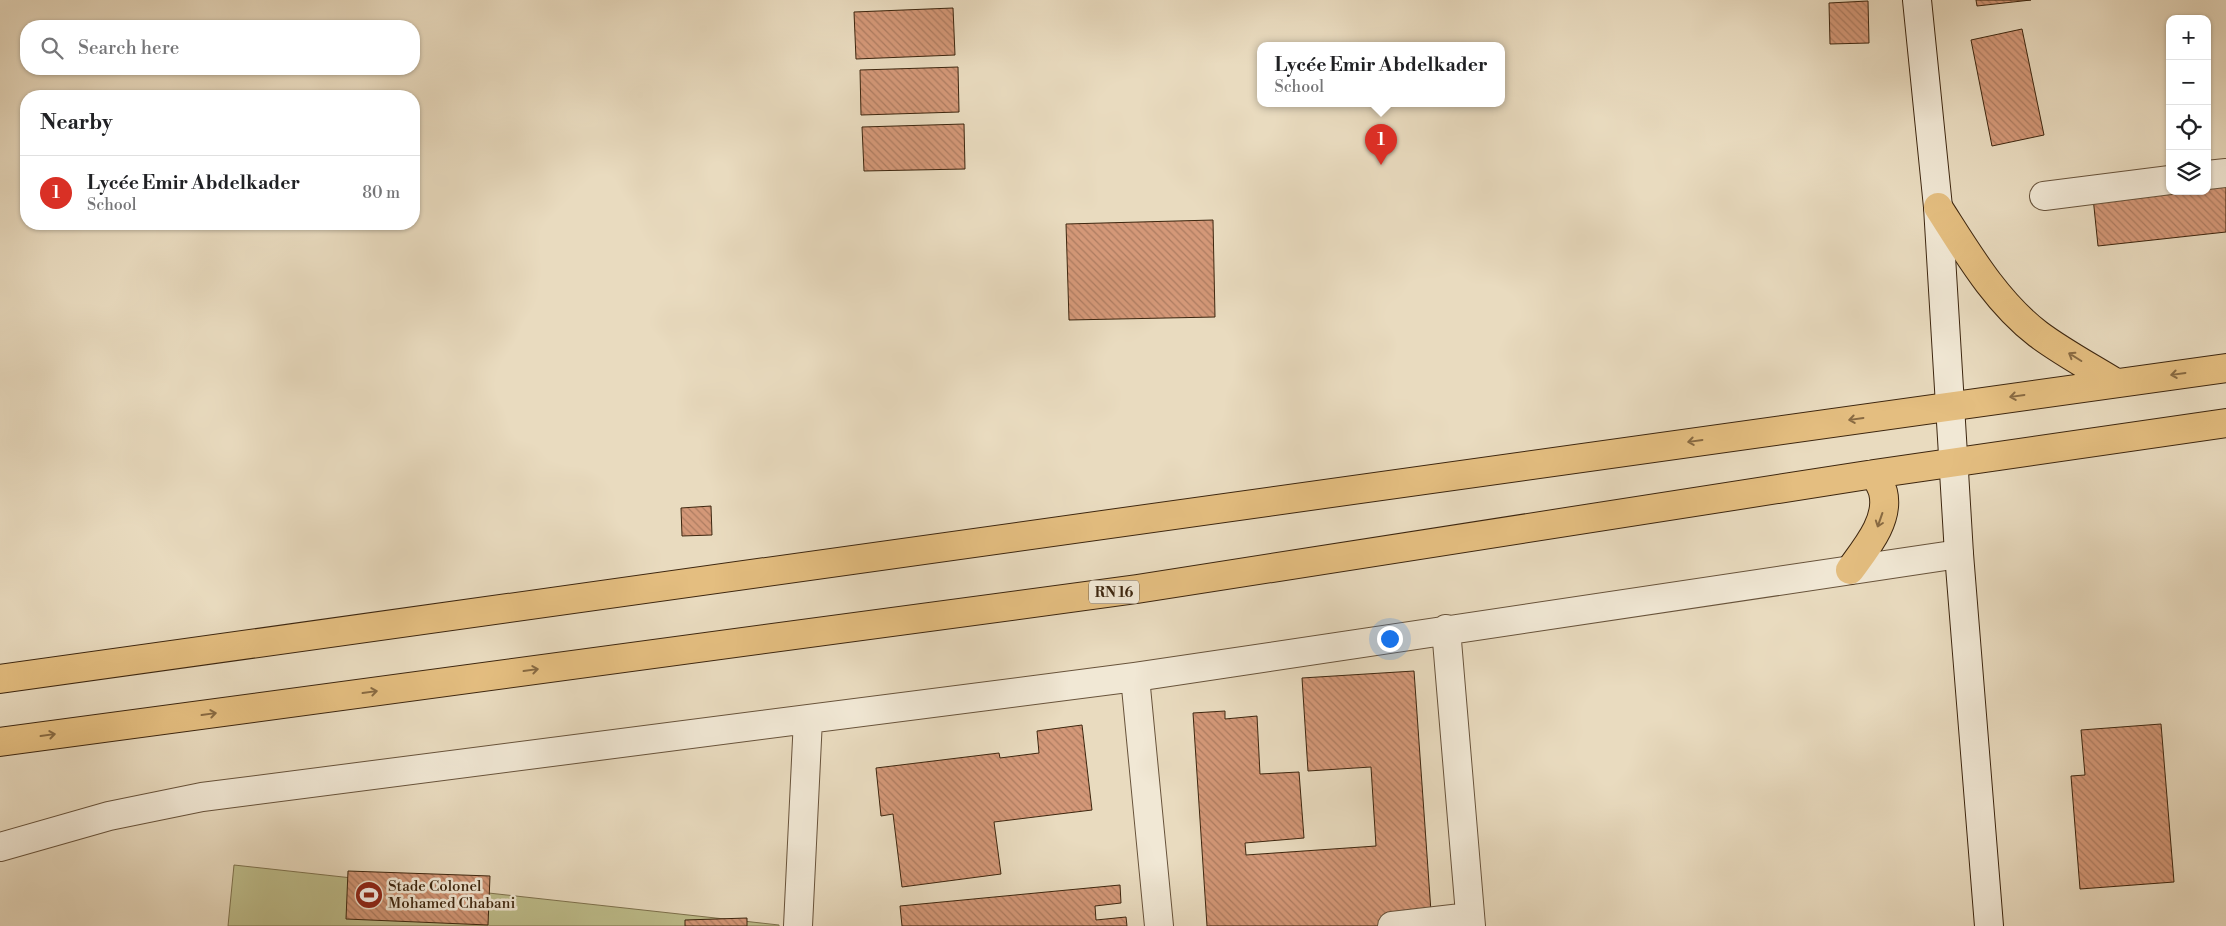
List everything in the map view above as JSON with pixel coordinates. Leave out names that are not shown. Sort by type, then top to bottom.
[{"type":"main road","points":[[1938,207],[1979,271],[2007,305],[2037,333],[2116,383]]},
{"type":"main road","points":[[1,677],[2226,368]]},
{"type":"main road","name":"RN 16","points":[[0,742],[1137,589],[1874,474],[2226,423]]},
{"type":"main road","points":[[1850,570],[1871,542],[1881,520],[1884,506],[1883,491],[1874,474]]},
{"type":"street","points":[[1917,0],[1938,207],[1984,925]]},
{"type":"street","points":[[2211,175],[2226,173]]},
{"type":"street","points":[[2044,196],[2166,181]]},
{"type":"street","points":[[0,847],[109,816],[202,797],[1134,677],[1959,554]]},
{"type":"street","points":[[1392,926],[1471,921],[1446,629]]},
{"type":"street","points":[[1134,677],[1159,926]]},
{"type":"street","points":[[798,926],[808,719]]},
{"type":"green space","name":"Stade Colonel Mohamed Chabani","points":[[234,865],[779,925],[779,926],[228,926]]},
{"type":"building","points":[[1976,0],[2031,0],[1977,6]]},
{"type":"building","points":[[1868,1],[1869,43],[1830,44],[1829,3]]},
{"type":"building","points":[[953,8],[955,55],[856,59],[854,12]]},
{"type":"building","points":[[2022,29],[2044,135],[1992,146],[1971,40]]},
{"type":"building","points":[[958,67],[959,112],[861,115],[860,70]]},
{"type":"building","points":[[964,124],[965,169],[864,171],[862,127]]},
{"type":"building","points":[[2226,162],[2226,232],[2098,246],[2091,178],[2166,190],[2166,195],[2211,195],[2211,164]]},
{"type":"building","points":[[1213,220],[1215,317],[1069,320],[1066,224]]},
{"type":"building","points":[[711,506],[712,535],[682,536],[681,508]]},
{"type":"building","points":[[1414,671],[1432,926],[1207,926],[1193,713],[1225,711],[1225,719],[1257,716],[1260,774],[1299,772],[1304,838],[1245,843],[1246,855],[1376,846],[1371,767],[1308,771],[1302,678]]},
{"type":"building","points":[[2161,724],[2174,882],[2080,889],[2071,776],[2085,775],[2081,730]]},
{"type":"building","points":[[1082,725],[1092,810],[994,822],[1001,874],[902,887],[893,814],[881,816],[876,768],[999,753],[1000,758],[1039,753],[1037,731]]},
{"type":"building","points":[[348,871],[490,876],[488,925],[346,919]]},
{"type":"building","points":[[1120,885],[1121,903],[1095,906],[1096,920],[1126,917],[1127,926],[902,926],[900,906]]},
{"type":"building","points":[[747,918],[747,926],[685,926],[685,920]]},
{"type":"place","name":"Lycée Emir Abdelkader","points":[[1381,165]]},
{"type":"place","name":"Stade Colonel Mohamed Chabani","points":[[369,895]]}]
